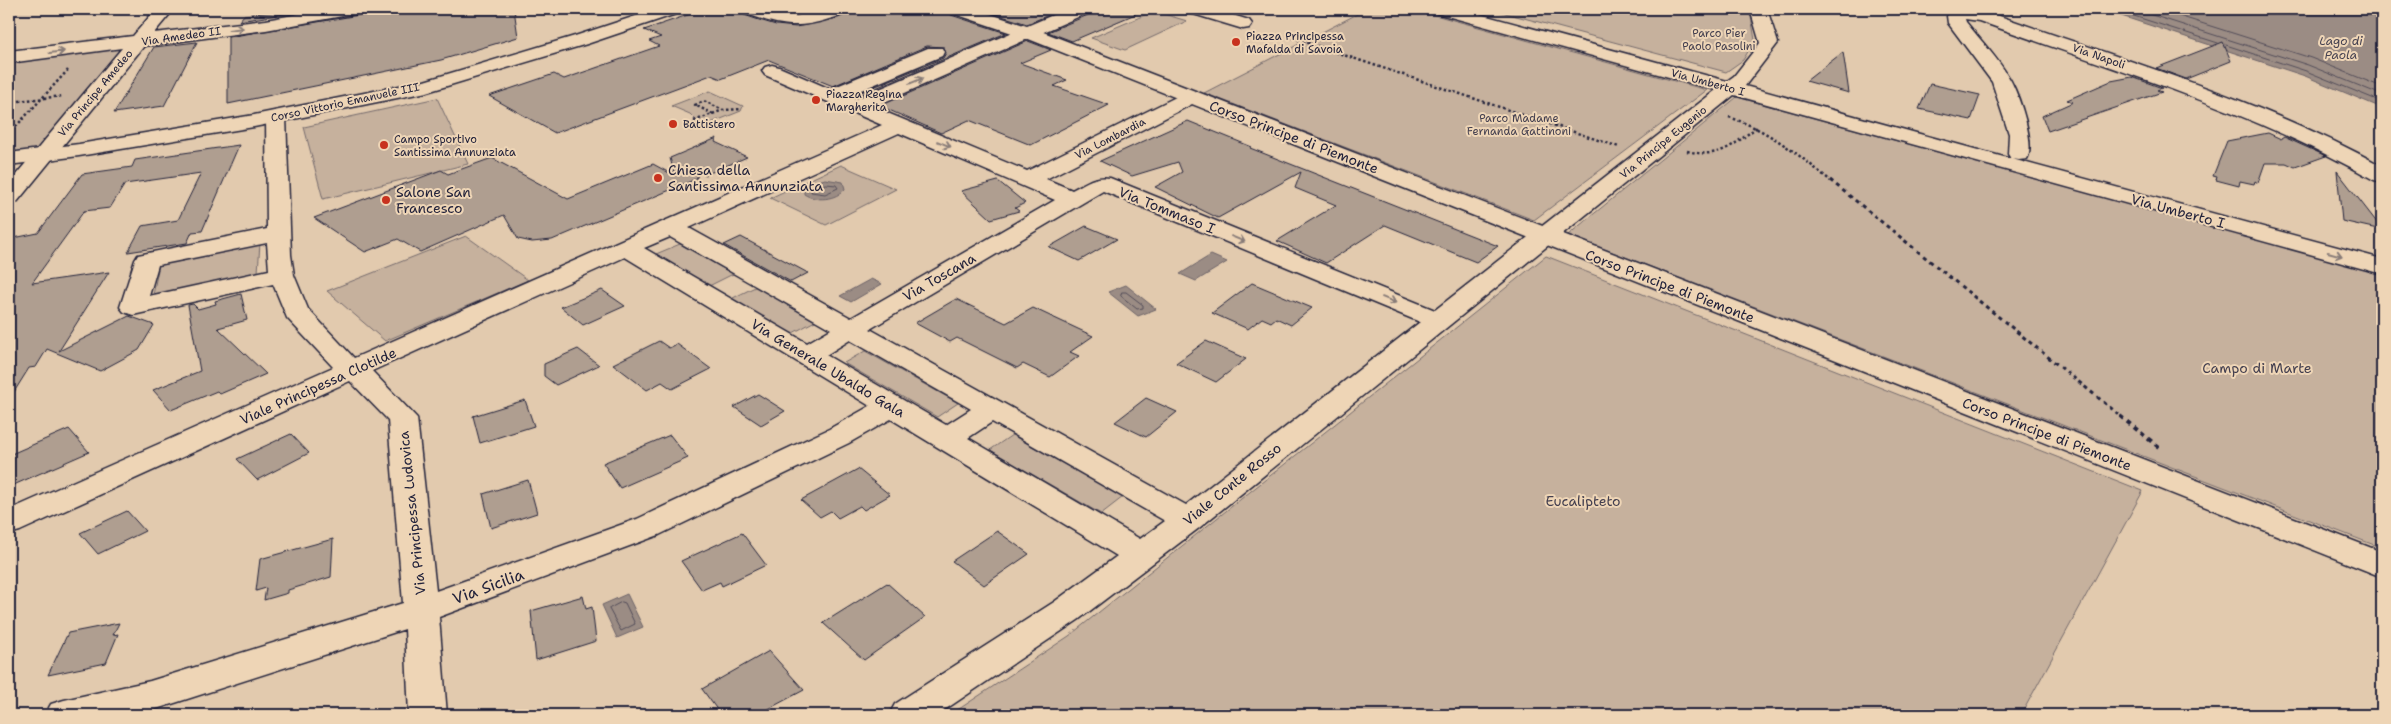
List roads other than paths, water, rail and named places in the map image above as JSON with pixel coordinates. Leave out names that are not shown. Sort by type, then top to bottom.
[{"type":"street","name":"Via Principe Amedeo","points":[[9,197],[165,9]]},
{"type":"street","name":"Via Amedeo II","points":[[9,57],[266,25],[353,9]]},
{"type":"street","name":"Corso Vittorio Emanuele III","points":[[9,158],[276,117],[427,86],[581,40],[674,9]]},
{"type":"street","points":[[751,9],[784,22],[796,23],[841,9]]},
{"type":"street","name":"Corso Principe di Piemonte","points":[[958,9],[990,29],[1027,32],[2382,565]]},
{"type":"street","points":[[990,29],[1040,9]]},
{"type":"street","points":[[855,107],[1081,9]]},
{"type":"street","points":[[1196,9],[1244,24]]},
{"type":"street","name":"Via Umberto I","points":[[1442,9],[1736,84],[1976,149],[2382,267]]},
{"type":"street","name":"Via Umberto I","points":[[1475,9],[1736,84]]},
{"type":"street","name":"Via Principe Eugenio","points":[[1544,236],[1736,84],[1769,43],[1759,9]]},
{"type":"street","name":"Via Napoli","points":[[2019,154],[2019,134],[2006,91],[1991,65],[1958,23],[1956,16],[1958,14],[1969,13],[1985,17],[2188,88],[2329,146],[2382,175]]},
{"type":"street","points":[[829,96],[954,44]]},
{"type":"street","points":[[918,59],[942,69]]},
{"type":"street","points":[[772,71],[1073,199]]},
{"type":"street","name":"Via Lombardia","points":[[1028,179],[1191,97]]},
{"type":"street","name":"Via Principessa Ludovica","points":[[276,117],[277,234],[282,275],[296,312],[402,418],[422,611],[428,715]]},
{"type":"street","points":[[627,248],[899,125]]},
{"type":"street","name":"Via Umberto I","points":[[1976,149],[2019,154],[2382,251]]},
{"type":"street","name":"Via Tommaso I","points":[[1073,199],[1102,184],[1438,320]]},
{"type":"street","name":"Via Toscana","points":[[806,355],[1073,199]]},
{"type":"street","points":[[672,228],[1188,520]]},
{"type":"street","points":[[277,234],[147,260],[133,307],[282,275]]},
{"type":"street","name":"Viale Conte Rosso","points":[[908,715],[1066,611],[1188,520],[1544,236]]},
{"type":"street","name":"Via Generale Ubaldo Gala","points":[[627,248],[1141,555]]},
{"type":"street","name":"Viale Principessa Clotilde","points":[[9,523],[627,248]]},
{"type":"street","points":[[710,298],[754,275]]},
{"type":"street","name":"Via Sicilia","points":[[64,715],[150,696],[422,611],[648,527],[839,436],[892,406]]},
{"type":"street","points":[[946,439],[991,409]]},
{"type":"water","name":"Lago di Paola","points":[[2100,9],[2382,9],[2382,108],[2305,76]]},
{"type":"water","points":[[825,179],[843,182],[845,189],[836,196],[826,199],[809,197],[804,194],[804,188],[811,183]]},
{"type":"water","points":[[1211,255],[1227,262],[1196,281],[1180,274]]},
{"type":"water","points":[[871,279],[882,284],[851,302],[840,296]]},
{"type":"water","points":[[1126,285],[1156,309],[1138,316],[1108,292]]},
{"type":"water","points":[[627,594],[643,627],[617,638],[602,605]]},
{"type":"place","name":"Piazza Principessa Mafalda di Savoia","points":[[1236,42]]},
{"type":"place","name":"Piazza Regina Margherita","points":[[816,100]]},
{"type":"place","name":"Battistero","points":[[673,124]]},
{"type":"place","name":"Campo Sportivo Santissima Annunziata","points":[[384,145]]},
{"type":"place","name":"Chiesa della Santissima Annunziata","points":[[658,178]]},
{"type":"place","name":"Salone San Francesco","points":[[386,200]]},
{"type":"park label","name":"Parco Pier Paolo Pasolini","points":[[1719,39]]},
{"type":"park label","name":"Parco Madame Fernanda Gattinoni","points":[[1519,124]]},
{"type":"park label","name":"Campo di Marte","points":[[2257,368]]},
{"type":"park label","name":"Eucalipteto","points":[[1583,501]]}]
